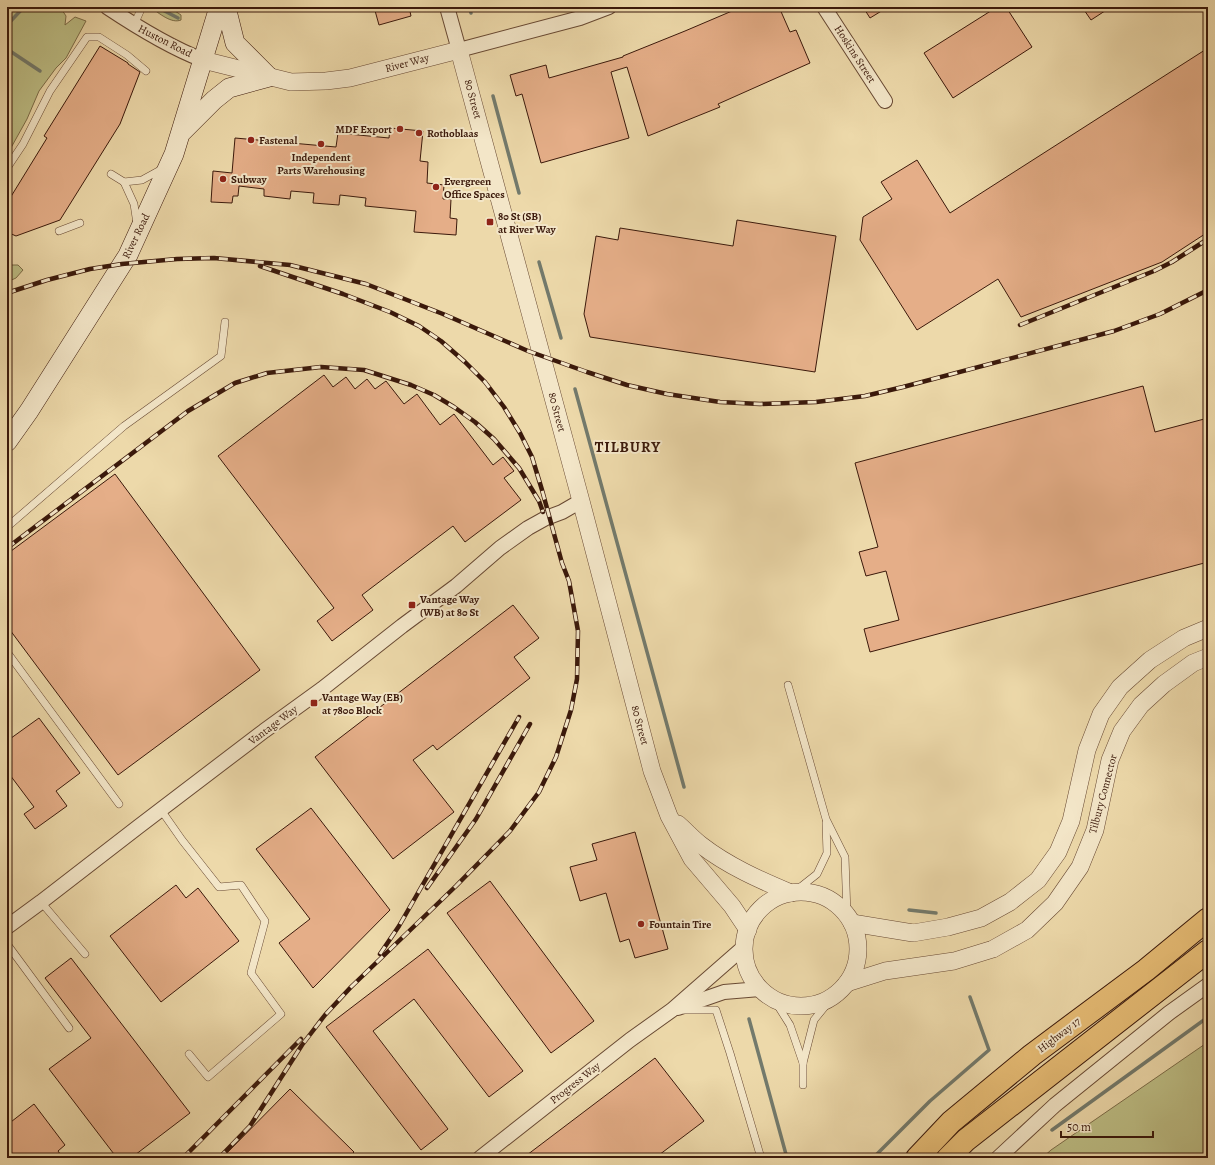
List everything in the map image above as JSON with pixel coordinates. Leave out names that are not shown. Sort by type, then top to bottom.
[{"type":"highway","points":[[1174,947],[1208,914]]},
{"type":"highway","name":"Highway 17","points":[[917,1158],[951,1122],[1032,1055],[1146,970],[1208,919]]},
{"type":"highway","points":[[948,1158],[966,1140],[1208,951]]},
{"type":"main road","name":"River Road","points":[[7,442],[29,411],[128,255],[169,165],[181,134],[204,60],[218,7]]},
{"type":"main road","points":[[181,134],[214,100],[229,88],[269,77],[235,43],[226,7]]},
{"type":"street","name":"Huston Road","points":[[107,7],[134,25],[182,52],[204,60]]},
{"type":"street","name":"80 Street","points":[[447,7],[460,50],[652,771],[669,816],[692,859],[732,906],[748,930]]},
{"type":"street","name":"River Way","points":[[204,60],[291,82],[326,81],[350,78],[580,18],[608,7]]},
{"type":"street","name":"Hoskins Street","points":[[824,7],[885,101]]},
{"type":"street","name":"Vantage Way","points":[[7,927],[456,586],[500,548],[522,532],[546,518],[562,512],[581,501]]},
{"type":"street","points":[[850,919],[913,933],[948,927],[982,918],[1010,902],[1038,880],[1058,852],[1071,821],[1087,750],[1101,714],[1120,687],[1150,660],[1184,638],[1208,628]]},
{"type":"street","name":"Tilbury Connector","points":[[841,988],[885,971],[954,961],[994,949],[1026,930],[1055,903],[1080,867],[1095,830],[1110,760],[1122,731],[1140,705],[1164,684],[1193,663],[1208,657]]},
{"type":"street","name":"80 Street","points":[[669,816],[701,845],[725,862],[792,893]]},
{"type":"street","points":[[805,892],[821,895],[832,901],[843,910],[850,919],[858,939],[856,967],[841,988],[832,997],[815,1004],[798,1006],[781,1002],[767,993],[751,976],[746,961],[744,947],[748,930],[755,916],[764,906],[776,898],[792,893],[805,892]]},
{"type":"street","name":"Progress Way","points":[[480,1158],[630,1040],[672,1010],[744,947]]},
{"type":"street","points":[[998,1158],[1055,1105],[1169,1013],[1208,985]]},
{"type":"street","name":"Progress Way","points":[[672,1010],[724,992],[767,993]]},
{"type":"lane","points":[[134,25],[142,9]]},
{"type":"lane","points":[[7,168],[23,144],[50,91],[87,37],[99,37],[127,55],[146,71]]},
{"type":"lane","points":[[124,182],[142,180],[169,165]]},
{"type":"lane","points":[[111,174],[124,182],[134,204],[138,232]]},
{"type":"lane","points":[[59,232],[80,223]]},
{"type":"lane","points":[[7,527],[124,426],[221,356],[225,322]]},
{"type":"lane","points":[[7,652],[119,804]]},
{"type":"lane","points":[[788,685],[826,819],[844,857],[850,919]]},
{"type":"lane","points":[[160,810],[219,887],[241,885],[265,921],[251,973],[281,1014],[208,1077],[189,1054]]},
{"type":"lane","points":[[792,893],[817,874],[827,853],[826,819]]},
{"type":"lane","points":[[41,902],[85,954]]},
{"type":"lane","points":[[7,944],[69,1028]]},
{"type":"lane","points":[[803,1085],[803,1063],[814,1020],[841,988]]},
{"type":"lane","points":[[767,993],[790,1025],[803,1063]]},
{"type":"lane","points":[[672,1010],[716,1010],[761,1158]]},
{"type":"green space","points":[[7,7],[60,7],[66,16],[65,25],[75,17],[86,21],[66,58],[56,68],[39,91],[27,119],[7,155]]},
{"type":"green space","points":[[150,7],[169,7],[181,15],[181,20],[177,21],[169,19]]},
{"type":"green space","points":[[18,265],[23,270],[16,278],[7,282],[7,266]]},
{"type":"green space","points":[[1208,1042],[1208,1158],[1042,1158],[1051,1150]]},
{"type":"building","points":[[374,7],[409,7],[411,16],[379,25]]},
{"type":"building","points":[[730,7],[779,7],[790,32],[796,30],[810,63],[718,104],[720,107],[648,136],[627,67],[611,72],[629,138],[541,163],[522,94],[516,96],[510,75],[546,65],[549,78],[623,57],[732,11]]},
{"type":"building","points":[[863,7],[888,7],[870,18]]},
{"type":"building","points":[[997,7],[1006,7],[1032,47],[953,98],[924,53]]},
{"type":"building","points":[[1082,7],[1111,7],[1091,20]]},
{"type":"building","points":[[100,46],[140,72],[120,124],[60,220],[16,236],[7,232],[7,203],[47,138],[44,136]]},
{"type":"building","points":[[1208,48],[1208,232],[1162,262],[1021,317],[998,279],[917,330],[860,240],[863,217],[892,199],[881,182],[917,160],[950,213]]},
{"type":"building","points":[[390,128],[423,131],[420,161],[428,162],[427,183],[444,185],[443,199],[451,199],[450,218],[457,219],[456,235],[414,232],[416,211],[365,206],[366,198],[340,195],[339,205],[313,203],[314,193],[291,191],[290,199],[264,196],[264,189],[239,186],[238,196],[233,196],[232,203],[211,202],[213,171],[232,173],[235,138],[336,147],[338,133],[389,138]]},
{"type":"building","points":[[737,220],[836,236],[815,372],[590,337],[584,314],[596,236],[618,240],[620,228],[733,246]]},
{"type":"building","points":[[324,375],[333,387],[346,377],[355,389],[367,379],[375,389],[386,381],[404,404],[417,394],[440,425],[454,414],[493,465],[503,457],[514,471],[504,478],[521,500],[465,542],[453,526],[362,595],[373,610],[332,641],[317,621],[334,608],[218,456]]},
{"type":"building","points":[[1143,386],[1155,432],[1208,418],[1208,562],[870,652],[864,629],[899,620],[886,571],[866,576],[859,552],[878,547],[855,463]]},
{"type":"building","points":[[115,474],[260,670],[118,775],[7,626],[7,554]]},
{"type":"building","points":[[513,605],[539,638],[514,657],[530,678],[437,750],[433,745],[413,760],[454,812],[393,859],[315,757]]},
{"type":"building","points":[[39,718],[80,773],[56,791],[67,806],[35,829],[24,814],[34,807],[7,771],[7,741]]},
{"type":"building","points":[[311,808],[390,910],[313,988],[279,943],[310,919],[256,849]]},
{"type":"building","points":[[635,832],[668,949],[635,958],[629,939],[620,942],[606,893],[580,901],[570,867],[597,860],[592,844]]},
{"type":"building","points":[[490,881],[594,1021],[551,1053],[447,913]]},
{"type":"building","points":[[176,885],[186,898],[198,888],[239,941],[161,1002],[110,936]]},
{"type":"building","points":[[428,949],[523,1071],[489,1097],[414,999],[373,1031],[448,1129],[421,1150],[326,1027]]},
{"type":"building","points":[[71,958],[190,1113],[131,1158],[117,1158],[49,1069],[91,1038],[45,978]]},
{"type":"building","points":[[655,1058],[704,1121],[655,1158],[523,1158]]},
{"type":"building","points":[[290,1089],[354,1152],[348,1158],[222,1158]]},
{"type":"building","points":[[34,1104],[65,1145],[58,1151],[63,1158],[7,1158],[7,1125]]},
{"type":"waterway","points":[[7,25],[24,7]]},
{"type":"waterway","points":[[157,7],[178,18]]},
{"type":"waterway","points":[[469,7],[471,13]]},
{"type":"waterway","points":[[7,49],[40,71]]},
{"type":"waterway","points":[[493,96],[519,193]]},
{"type":"waterway","points":[[539,262],[561,338]]},
{"type":"waterway","points":[[575,389],[684,787]]},
{"type":"waterway","points":[[909,910],[936,913]]},
{"type":"waterway","points":[[873,1158],[930,1101],[989,1050],[970,997]]},
{"type":"waterway","points":[[1052,1130],[1208,1017]]},
{"type":"waterway","points":[[749,1019],[787,1158]]},
{"type":"railway","points":[[1020,325],[1154,271],[1172,262],[1208,239]]},
{"type":"railway","points":[[7,293],[47,280],[90,269],[122,264],[177,259],[214,258],[290,265],[366,284],[443,314],[528,351],[627,385],[667,394],[720,402],[760,404],[816,402],[865,396],[903,387],[1114,331],[1160,314],[1208,290]]},
{"type":"railway","points":[[219,1158],[250,1126],[302,1045],[325,1015],[351,987],[456,886],[510,831],[539,792],[556,757],[571,710],[577,679],[578,631],[569,581],[562,563],[532,457],[520,433],[504,407],[485,382],[441,341],[419,326],[390,312],[343,294],[260,266]]},
{"type":"railway","points":[[7,548],[188,411],[235,383],[267,373],[321,367],[364,370],[411,385],[434,395],[454,407],[475,422],[494,439],[519,468],[539,501],[543,512]]},
{"type":"railway","points":[[380,954],[399,926],[519,717]]},
{"type":"railway","points":[[427,888],[476,819],[530,724]]},
{"type":"railway","points":[[183,1158],[301,1039]]},
{"type":"place","name":"MDF Export","points":[[400,129]]},
{"type":"place","name":"Rothoblaas","points":[[419,133]]},
{"type":"place","name":"Fastenal","points":[[251,140]]},
{"type":"place","name":"Independent Parts Warehousing","points":[[321,144]]},
{"type":"place","name":"Subway","points":[[223,179]]},
{"type":"place","name":"Evergreen Office Spaces","points":[[436,187]]},
{"type":"place","name":"80 St (SB) at River Way","points":[[490,222]]},
{"type":"place","name":"Vantage Way (WB) at 80 St","points":[[412,605]]},
{"type":"place","name":"Vantage Way (EB) at 7800 Block","points":[[314,703]]},
{"type":"place","name":"Fountain Tire","points":[[641,924]]},
{"type":"district","name":"TILBURY","points":[[628,447]]}]
